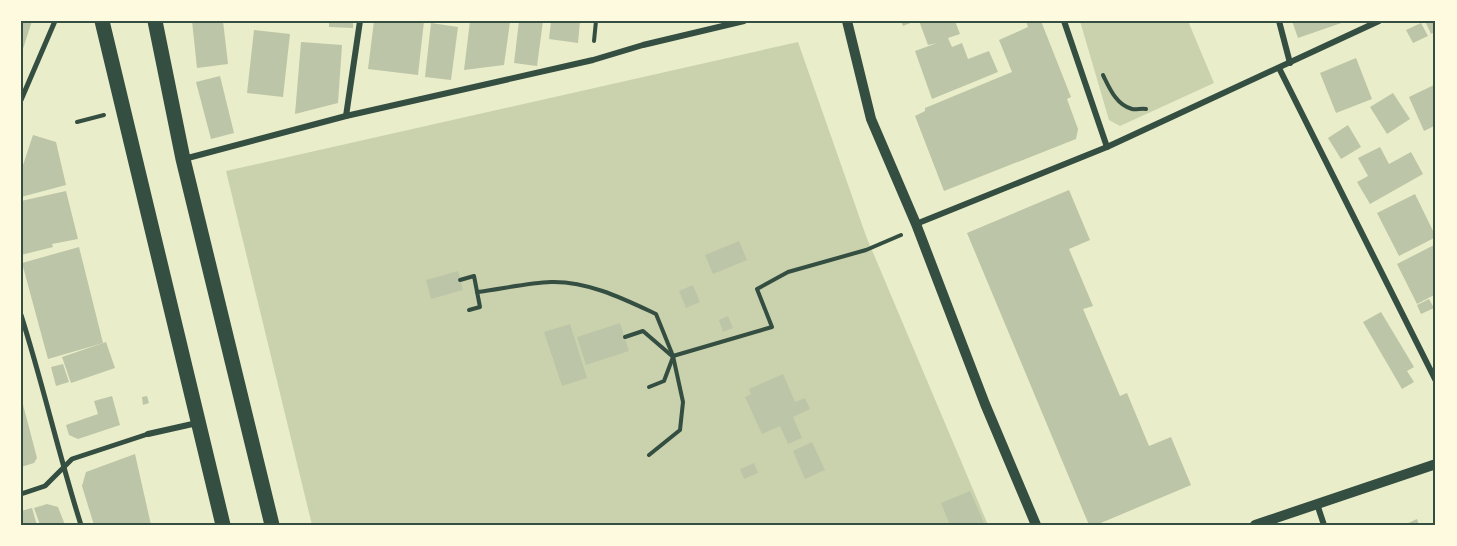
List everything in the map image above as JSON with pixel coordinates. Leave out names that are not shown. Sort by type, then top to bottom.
[{"type":"main road","points":[[102,21],[223,525]]},
{"type":"main road","points":[[155,21],[183,159],[272,525]]},
{"type":"street","points":[[21,100],[55,21]]},
{"type":"street","points":[[346,116],[360,21]]},
{"type":"street","points":[[183,159],[346,116],[592,60],[643,45],[744,21]]},
{"type":"street","points":[[847,21],[871,119],[916,224],[985,404],[1036,525]]},
{"type":"street","points":[[1064,21],[1107,147]]},
{"type":"street","points":[[1279,21],[1290,63]]},
{"type":"street","points":[[916,224],[1107,147],[1379,21]]},
{"type":"street","points":[[1279,68],[1435,378]]},
{"type":"street","points":[[21,315],[63,469],[81,525]]},
{"type":"street","points":[[21,494],[45,486],[72,459],[148,434],[198,423]]},
{"type":"street","points":[[1255,525],[1436,464]]},
{"type":"street","points":[[1317,504],[1324,525]]},
{"type":"path","points":[[1099,65],[1111,91],[1122,104],[1133,109],[1146,107]]},
{"type":"path","points":[[673,356],[772,327],[757,289],[788,273],[866,250],[892,239],[916,224]]},
{"type":"path","points":[[460,280],[474,276],[480,307],[470,310]]},
{"type":"path","points":[[477,292],[552,282],[587,287],[622,298],[656,314],[673,356],[683,402],[680,430],[649,455]]},
{"type":"path","points":[[625,337],[643,331],[673,356]]},
{"type":"path","points":[[649,387],[664,381],[673,356]]},
{"type":"green space","points":[[1080,21],[1188,21],[1214,83],[1120,126],[1109,120]]},
{"type":"green space","points":[[798,42],[866,236],[988,525],[312,525],[226,171]]},
{"type":"building","points":[[21,21],[32,21],[21,55]]},
{"type":"building","points":[[192,21],[223,21],[228,64],[197,68]]},
{"type":"building","points":[[329,21],[353,21],[353,28],[329,27]]},
{"type":"building","points":[[374,21],[424,21],[418,75],[368,69]]},
{"type":"building","points":[[470,21],[510,22],[504,65],[464,70]]},
{"type":"building","points":[[519,21],[543,21],[537,66],[514,63]]},
{"type":"building","points":[[551,21],[580,21],[578,43],[549,39]]},
{"type":"building","points":[[901,21],[915,21],[903,26]]},
{"type":"building","points":[[919,21],[955,21],[960,34],[948,38],[952,47],[962,43],[968,59],[989,51],[998,72],[932,99],[915,51],[937,43],[928,45]]},
{"type":"building","points":[[1026,21],[1036,21],[1036,23],[1041,21],[1071,97],[1067,99],[1078,129],[1076,139],[944,191],[915,116],[925,111],[925,108],[1012,72],[999,40],[1028,27]]},
{"type":"building","points":[[1292,21],[1347,21],[1298,38]]},
{"type":"building","points":[[1425,21],[1436,21],[1436,31],[1431,34]]},
{"type":"building","points":[[431,23],[458,27],[451,80],[425,77]]},
{"type":"building","points":[[1421,23],[1428,36],[1413,43],[1406,30]]},
{"type":"building","points":[[254,30],[290,34],[283,97],[247,93]]},
{"type":"building","points":[[301,42],[342,45],[338,103],[295,114]]},
{"type":"building","points":[[1356,58],[1372,99],[1336,113],[1320,73]]},
{"type":"building","points":[[220,76],[234,133],[211,139],[196,82]]},
{"type":"building","points":[[1436,84],[1436,125],[1424,131],[1409,97]]},
{"type":"building","points":[[1393,93],[1410,119],[1387,134],[1370,107]]},
{"type":"building","points":[[1348,125],[1361,147],[1341,159],[1328,138]]},
{"type":"building","points":[[33,135],[56,142],[66,185],[21,197],[23,165]]},
{"type":"building","points":[[1380,147],[1389,164],[1411,152],[1423,174],[1370,204],[1357,182],[1368,176],[1358,158]]},
{"type":"building","points":[[1069,190],[1090,240],[1069,249],[1093,306],[1083,309],[1120,396],[1127,393],[1149,446],[1171,437],[1191,485],[1096,525],[1089,525],[967,233]]},
{"type":"building","points":[[66,191],[78,239],[52,244],[53,247],[21,255],[21,201]]},
{"type":"building","points":[[1415,194],[1436,237],[1399,256],[1377,213]]},
{"type":"building","points":[[739,241],[747,260],[713,274],[705,255]]},
{"type":"building","points":[[1436,244],[1436,294],[1417,304],[1397,264]]},
{"type":"building","points":[[79,247],[103,343],[48,359],[22,263]]},
{"type":"building","points":[[458,271],[463,290],[431,299],[426,280]]},
{"type":"building","points":[[693,285],[700,302],[686,308],[679,291]]},
{"type":"building","points":[[1429,299],[1434,308],[1421,314],[1417,305]]},
{"type":"building","points":[[1381,312],[1414,367],[1407,371],[1414,382],[1402,389],[1363,322]]},
{"type":"building","points":[[728,316],[733,328],[723,332],[719,320]]},
{"type":"building","points":[[620,323],[629,351],[586,365],[577,337]]},
{"type":"building","points":[[570,324],[587,378],[562,386],[544,332]]},
{"type":"building","points":[[106,342],[115,368],[71,383],[62,357]]},
{"type":"building","points":[[63,364],[69,382],[56,386],[51,367]]},
{"type":"building","points":[[783,374],[795,402],[805,398],[810,409],[793,417],[802,438],[788,444],[780,426],[762,434],[745,397],[751,394],[749,389]]},
{"type":"building","points":[[112,396],[120,425],[78,439],[69,435],[66,425],[98,414],[94,401]]},
{"type":"building","points":[[147,396],[149,403],[143,405],[142,397]]},
{"type":"building","points":[[21,397],[37,458],[34,463],[21,467]]},
{"type":"building","points":[[812,442],[825,470],[805,479],[793,451]]},
{"type":"building","points":[[135,454],[151,525],[94,525],[82,486],[86,472]]},
{"type":"building","points":[[754,463],[758,473],[744,479],[740,469]]},
{"type":"building","points":[[970,491],[985,525],[950,525],[941,503]]},
{"type":"building","points":[[47,504],[58,507],[65,525],[40,525],[34,508]]},
{"type":"building","points":[[32,508],[37,525],[21,525],[21,511]]},
{"type":"building","points":[[1417,519],[1419,525],[1404,525]]}]
